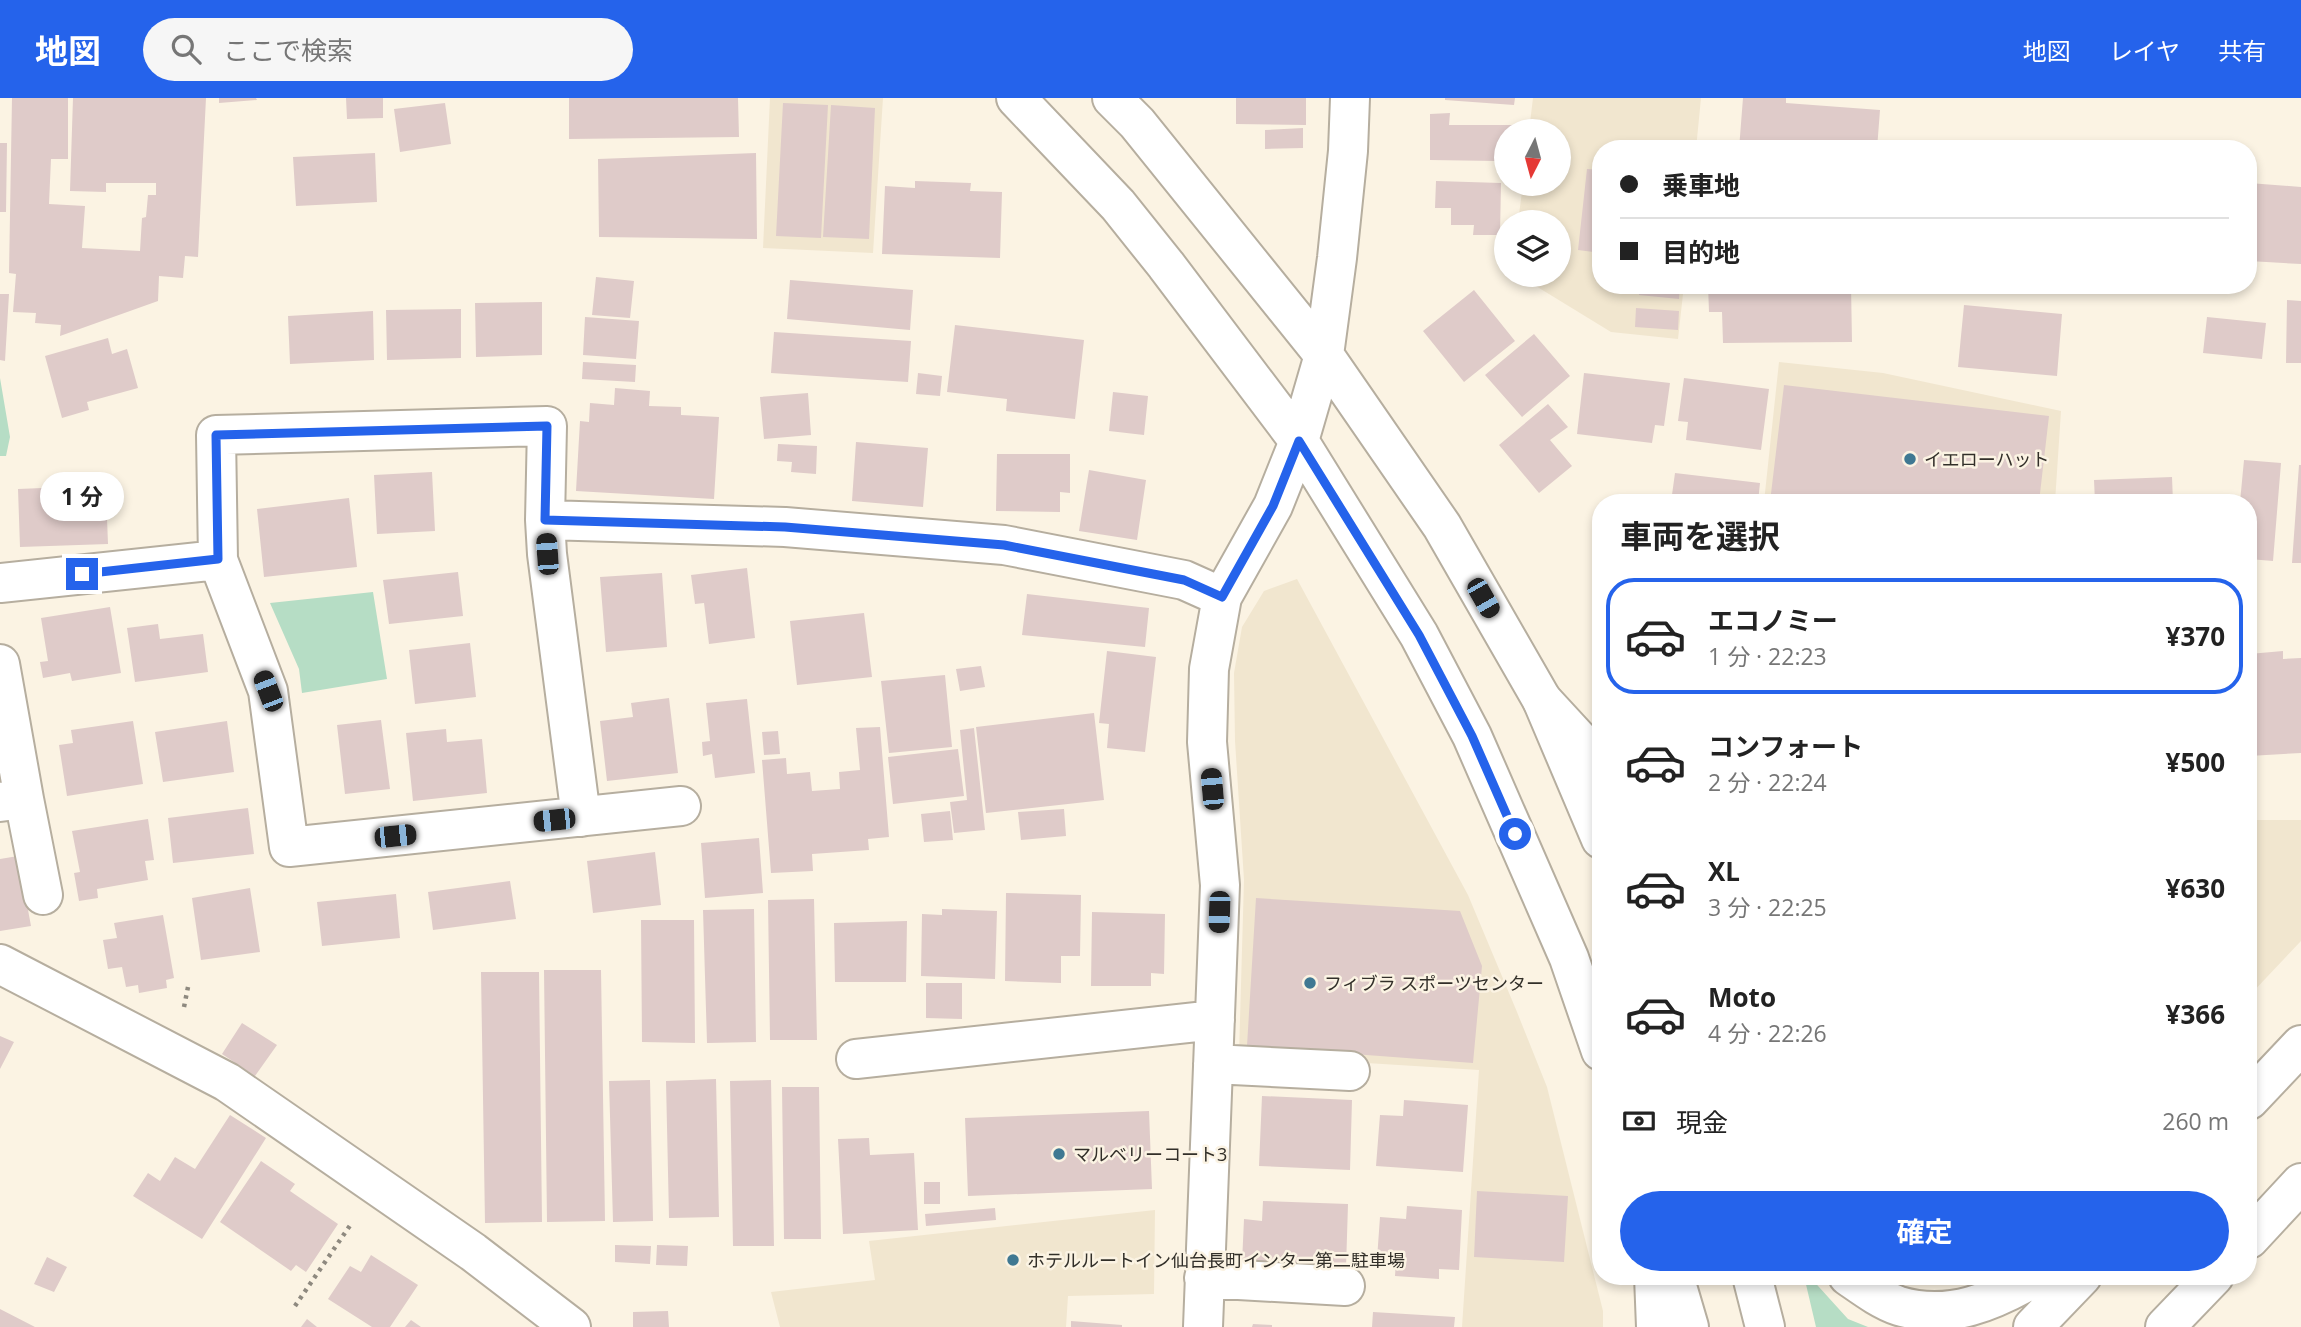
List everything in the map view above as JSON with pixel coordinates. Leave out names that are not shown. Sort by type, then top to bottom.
[{"type":"main road","points":[[1016,98],[1118,205],[1299,441],[1419,635],[1472,736],[1569,958],[1592,1025]]},
{"type":"main road","points":[[1112,98],[1137,123],[1324,355],[1442,526],[1542,699],[1592,818]]},
{"type":"main road","points":[[1203,1327],[1220,885],[1207,742],[1209,669],[1222,597],[1273,506],[1299,441],[1324,355],[1344,191],[1350,98]]},
{"type":"main road","points":[[581,817],[547,554],[547,426],[216,435],[218,559],[268,691],[289,847],[581,817],[681,806]]},
{"type":"main road","points":[[545,520],[785,527],[1004,545],[1184,580],[1222,597]]},
{"type":"main road","points":[[0,583],[218,559]]},
{"type":"main road","points":[[0,664],[12,801],[43,895]]},
{"type":"main road","points":[[1542,699],[1592,754]]},
{"type":"main road","points":[[0,964],[227,1082],[473,1252],[571,1327]]},
{"type":"main road","points":[[856,1059],[1214,1020]]},
{"type":"main road","points":[[2257,1092],[2301,1045]]},
{"type":"main road","points":[[1213,1064],[1350,1072]]},
{"type":"main road","points":[[2257,1230],[2301,1183]]},
{"type":"main road","points":[[1204,1278],[1345,1286]]},
{"type":"main road","points":[[1654,1285],[1656,1327]]},
{"type":"main road","points":[[1677,1285],[1689,1327]]},
{"type":"main road","points":[[1754,1285],[1765,1327]]},
{"type":"main road","points":[[1862,1285],[1899,1306],[1934,1311],[1967,1308],[2005,1295],[2022,1285]]},
{"type":"main road","points":[[2033,1327],[2073,1285]]},
{"type":"main road","points":[[2173,1321],[2206,1285]]},
{"type":"path","points":[[295,1306],[377,1186]]},
{"type":"shaded area","points":[[770,98],[883,98],[873,253],[763,248]]},
{"type":"shaded area","points":[[1533,98],[1701,98],[1697,140],[1592,140],[1592,294],[1683,294],[1678,339],[1611,332],[1538,287],[1571,287],[1571,210],[1520,210],[1521,196],[1572,196],[1572,119],[1530,119]]},
{"type":"shaded area","name":"イエローハット","points":[[1779,362],[1883,373],[2061,411],[2056,494],[1765,494]]},
{"type":"shaded area","points":[[1297,579],[1468,895],[1547,1087],[1592,1267],[1592,1285],[1596,1285],[1603,1311],[1603,1327],[1462,1327],[1479,1070],[1239,1055],[1244,880],[1235,741],[1234,673],[1242,627],[1264,591]]},
{"type":"shaded area","points":[[2257,820],[2301,820],[2301,941],[2257,988]]},
{"type":"shaded area","name":"ホテルルートイン仙台長町インター第二駐車場","points":[[1155,1210],[1154,1294],[1068,1296],[1066,1327],[780,1327],[771,1292],[875,1280],[869,1241]]},
{"type":"green space","points":[[0,378],[10,437],[6,456],[0,456]]},
{"type":"green space","points":[[373,592],[387,679],[302,693],[299,669],[270,603]]},
{"type":"green space","points":[[1806,1285],[1817,1285],[1848,1319],[1868,1327],[1816,1327]]},
{"type":"building","points":[[12,98],[68,98],[68,159],[51,159],[49,204],[85,206],[82,248],[140,251],[142,218],[146,217],[148,195],[156,195],[156,183],[106,183],[106,192],[70,191],[73,98],[206,98],[198,257],[185,256],[183,278],[159,276],[158,301],[60,336],[61,325],[35,323],[36,313],[13,312],[16,274],[9,273]]},
{"type":"building","points":[[219,98],[256,98],[257,100],[219,103]]},
{"type":"building","points":[[346,98],[383,98],[383,118],[347,119]]},
{"type":"building","points":[[569,98],[738,98],[739,137],[569,139]]},
{"type":"building","points":[[1236,98],[1306,98],[1306,125],[1236,124]]},
{"type":"building","points":[[1445,98],[1515,98],[1514,105]]},
{"type":"building","points":[[1743,98],[1786,98],[1786,103],[1880,110],[1878,140],[1740,140]]},
{"type":"building","points":[[445,103],[451,144],[400,152],[394,109]]},
{"type":"building","points":[[783,103],[828,105],[821,238],[776,236]]},
{"type":"building","points":[[831,105],[875,108],[869,239],[823,237]]},
{"type":"building","points":[[1450,113],[1449,125],[1494,125],[1494,161],[1430,160],[1430,114]]},
{"type":"building","points":[[1303,128],[1303,148],[1265,149],[1265,130]]},
{"type":"building","points":[[0,143],[7,143],[6,212],[0,212]]},
{"type":"building","points":[[375,153],[377,202],[296,206],[293,157]]},
{"type":"building","points":[[756,153],[757,239],[599,237],[598,159]]},
{"type":"building","points":[[1587,169],[1592,169],[1592,252],[1578,250]]},
{"type":"building","points":[[915,181],[971,183],[970,191],[1002,192],[1000,258],[882,254],[885,186],[915,188]]},
{"type":"building","points":[[1436,181],[1494,183],[1494,196],[1501,196],[1500,210],[1494,210],[1494,235],[1473,235],[1474,225],[1451,225],[1451,208],[1435,208]]},
{"type":"building","points":[[2257,184],[2301,187],[2301,264],[2257,261]]},
{"type":"building","points":[[596,277],[634,281],[630,318],[592,315]]},
{"type":"building","points":[[790,280],[913,290],[910,330],[787,319]]},
{"type":"building","points":[[1474,290],[1515,341],[1464,382],[1423,331]]},
{"type":"building","points":[[0,294],[9,294],[5,361],[0,360]]},
{"type":"building","points":[[1639,294],[1679,294],[1679,299]]},
{"type":"building","points":[[1708,294],[1851,294],[1852,342],[1723,343],[1722,312],[1709,312]]},
{"type":"building","points":[[2287,300],[2301,301],[2301,363],[2286,363]]},
{"type":"building","points":[[542,302],[542,355],[476,357],[475,303]]},
{"type":"building","points":[[1964,305],[2062,314],[2057,376],[1958,367]]},
{"type":"building","points":[[1636,308],[1679,311],[1678,330],[1635,327]]},
{"type":"building","points":[[461,309],[461,358],[387,360],[386,310]]},
{"type":"building","points":[[373,311],[374,360],[290,364],[288,316]]},
{"type":"building","points":[[585,317],[639,321],[636,359],[583,355]]},
{"type":"building","points":[[2207,317],[2266,323],[2262,359],[2203,353]]},
{"type":"building","points":[[955,325],[1084,340],[1075,419],[1006,411],[1007,399],[947,392]]},
{"type":"building","points":[[774,332],[911,341],[908,382],[771,373]]},
{"type":"building","points":[[1534,334],[1570,376],[1522,417],[1485,375]]},
{"type":"building","points":[[108,338],[112,354],[127,349],[138,388],[87,402],[89,410],[62,418],[45,356]]},
{"type":"building","points":[[583,362],[636,365],[635,382],[582,379]]},
{"type":"building","points":[[918,373],[942,376],[940,396],[916,394]]},
{"type":"building","points":[[1584,373],[1670,383],[1664,426],[1655,425],[1652,443],[1577,434]]},
{"type":"building","points":[[1684,378],[1769,389],[1761,450],[1686,440],[1688,422],[1678,421]]},
{"type":"building","name":"イエローハット","points":[[1784,385],[2049,416],[2040,494],[1771,494]]},
{"type":"building","points":[[615,388],[650,391],[649,406],[681,407],[681,415],[719,417],[714,499],[576,491],[580,421],[589,422],[590,403],[614,405]]},
{"type":"building","points":[[1113,392],[1148,396],[1144,435],[1109,431]]},
{"type":"building","points":[[808,393],[811,435],[764,439],[760,397]]},
{"type":"building","points":[[1548,404],[1568,427],[1550,440],[1572,466],[1539,493],[1499,445]]},
{"type":"building","points":[[856,442],[928,448],[923,507],[852,501]]},
{"type":"building","points":[[778,444],[817,446],[816,474],[791,472],[792,462],[777,461]]},
{"type":"building","points":[[997,454],[1070,454],[1070,493],[1060,492],[1060,512],[996,511]]},
{"type":"building","points":[[2244,460],[2281,463],[2273,561],[2257,560],[2257,494],[2241,494]]},
{"type":"building","points":[[2299,465],[2301,563],[2292,563]]},
{"type":"building","points":[[1089,470],[1146,480],[1137,540],[1079,531]]},
{"type":"building","points":[[432,472],[435,531],[377,534],[374,475]]},
{"type":"building","points":[[1675,473],[1760,483],[1759,494],[1672,494]]},
{"type":"building","points":[[2172,477],[2173,494],[2095,494],[2094,480]]},
{"type":"building","points":[[91,486],[93,519],[107,518],[108,544],[20,547],[18,489]]},
{"type":"building","points":[[349,498],[357,567],[264,577],[257,509]]},
{"type":"building","points":[[747,568],[755,638],[709,644],[704,603],[695,604],[691,575]]},
{"type":"building","points":[[458,572],[463,616],[389,624],[383,580]]},
{"type":"building","points":[[662,573],[667,647],[606,652],[600,577]]},
{"type":"building","points":[[1027,594],[1149,608],[1145,647],[1022,635]]},
{"type":"building","points":[[110,607],[121,673],[72,681],[70,673],[43,678],[40,662],[48,661],[41,618]]},
{"type":"building","points":[[864,613],[872,677],[797,685],[790,621]]},
{"type":"building","points":[[158,624],[160,639],[203,634],[208,672],[135,682],[127,628]]},
{"type":"building","points":[[470,643],[476,697],[415,704],[409,650]]},
{"type":"building","points":[[1107,651],[1156,657],[1145,752],[1107,748],[1109,724],[1099,723]]},
{"type":"building","points":[[2283,651],[2283,659],[2301,658],[2301,753],[2257,756],[2257,653]]},
{"type":"building","points":[[981,666],[985,687],[960,691],[956,669]]},
{"type":"building","points":[[945,675],[952,747],[889,753],[881,681]]},
{"type":"building","points":[[669,698],[678,773],[607,781],[600,721],[633,717],[631,703]]},
{"type":"building","points":[[747,699],[755,773],[715,778],[712,754],[703,756],[702,742],[710,741],[706,703]]},
{"type":"building","points":[[1094,713],[1104,800],[986,813],[976,727]]},
{"type":"building","points":[[381,720],[390,789],[345,794],[337,725]]},
{"type":"building","points":[[133,721],[143,784],[67,796],[59,745],[73,743],[71,730]]},
{"type":"building","points":[[227,721],[234,772],[163,782],[155,732]]},
{"type":"building","points":[[880,727],[889,837],[868,839],[869,850],[812,854],[813,871],[771,873],[762,760],[786,758],[787,774],[810,772],[812,791],[840,789],[839,772],[860,770],[856,728]]},
{"type":"building","points":[[974,728],[985,830],[954,833],[950,802],[967,800],[960,730]]},
{"type":"building","points":[[446,729],[447,742],[482,739],[487,793],[413,801],[406,733]]},
{"type":"building","points":[[778,731],[780,754],[764,755],[762,732]]},
{"type":"building","points":[[958,749],[964,796],[893,804],[888,757]]},
{"type":"building","points":[[248,808],[254,854],[173,863],[168,818]]},
{"type":"building","points":[[1064,809],[1066,836],[1021,840],[1018,812]]},
{"type":"building","points":[[950,811],[953,840],[924,842],[921,814]]},
{"type":"building","points":[[148,819],[154,860],[145,861],[148,880],[97,889],[98,898],[79,901],[74,873],[80,872],[72,831]]},
{"type":"building","points":[[759,838],[763,893],[705,898],[701,843]]},
{"type":"building","points":[[655,852],[661,905],[593,913],[587,861]]},
{"type":"building","points":[[18,856],[31,926],[0,931],[0,859]]},
{"type":"building","points":[[510,881],[516,919],[433,930],[428,892]]},
{"type":"building","points":[[250,888],[260,952],[201,960],[192,898]]},
{"type":"building","points":[[1006,893],[1081,895],[1080,956],[1061,956],[1061,983],[1005,981]]},
{"type":"building","points":[[396,894],[400,938],[322,946],[317,902]]},
{"type":"building","points":[[1256,898],[1460,911],[1482,966],[1473,1063],[1247,1046]]},
{"type":"building","points":[[814,899],[817,1040],[770,1040],[768,900]]},
{"type":"building","points":[[754,909],[756,1042],[707,1043],[703,910]]},
{"type":"building","points":[[942,909],[997,911],[995,979],[921,976],[922,914],[942,915]]},
{"type":"building","points":[[1092,912],[1165,914],[1164,974],[1151,973],[1151,986],[1091,986]]},
{"type":"building","points":[[163,915],[174,978],[166,980],[167,988],[139,993],[138,985],[126,987],[122,967],[108,969],[103,940],[117,938],[114,923]]},
{"type":"building","points":[[641,920],[694,920],[695,1043],[642,1042]]},
{"type":"building","points":[[907,921],[906,982],[835,982],[834,923]]},
{"type":"building","points":[[544,970],[601,970],[605,1221],[547,1222]]},
{"type":"building","points":[[481,972],[539,972],[542,1222],[485,1223]]},
{"type":"building","points":[[926,983],[962,983],[962,1019],[926,1018]]},
{"type":"building","points":[[242,1023],[277,1045],[255,1076],[222,1054]]},
{"type":"building","points":[[0,1036],[14,1042],[0,1069]]},
{"type":"building","points":[[716,1079],[719,1217],[669,1218],[666,1081]]},
{"type":"building","points":[[650,1080],[653,1221],[613,1222],[609,1081]]},
{"type":"building","points":[[771,1080],[774,1246],[733,1246],[730,1081]]},
{"type":"building","points":[[782,1087],[819,1087],[821,1239],[784,1239]]},
{"type":"building","points":[[1262,1096],[1352,1100],[1350,1170],[1259,1166]]},
{"type":"building","points":[[1404,1100],[1468,1105],[1463,1172],[1376,1166],[1380,1115],[1403,1116]]},
{"type":"building","name":"マルベリーコート3","points":[[1149,1111],[1152,1189],[968,1196],[965,1118]]},
{"type":"building","points":[[230,1115],[266,1138],[202,1239],[133,1196],[148,1173],[160,1181],[175,1157],[195,1169]]},
{"type":"building","points":[[869,1138],[870,1155],[914,1153],[918,1230],[843,1234],[838,1139]]},
{"type":"building","points":[[261,1161],[295,1184],[290,1191],[338,1224],[306,1272],[296,1265],[291,1271],[220,1222]]},
{"type":"building","points":[[924,1182],[940,1182],[940,1204],[924,1204]]},
{"type":"building","points":[[1477,1191],[1568,1196],[1564,1262],[1474,1257]]},
{"type":"building","points":[[1263,1201],[1348,1204],[1346,1268],[1242,1263],[1244,1219],[1262,1221]]},
{"type":"building","points":[[1407,1206],[1462,1210],[1459,1270],[1439,1269],[1439,1279],[1395,1276],[1396,1261],[1377,1259],[1380,1217],[1406,1219]]},
{"type":"building","points":[[995,1208],[996,1220],[926,1226],[925,1214]]},
{"type":"building","points":[[615,1245],[651,1246],[650,1264],[615,1262]]},
{"type":"building","points":[[657,1245],[688,1246],[687,1266],[656,1265]]},
{"type":"building","points":[[371,1255],[418,1285],[390,1327],[372,1327],[328,1299],[350,1266],[361,1272]]},
{"type":"building","points":[[47,1257],[67,1267],[54,1292],[34,1284]]},
{"type":"building","points":[[0,1309],[35,1327],[0,1327]]},
{"type":"building","points":[[668,1311],[669,1327],[633,1327],[633,1312]]},
{"type":"building","points":[[1373,1312],[1455,1317],[1454,1327],[1372,1327]]},
{"type":"building","points":[[307,1319],[317,1327],[301,1327]]},
{"type":"building","points":[[411,1320],[421,1327],[405,1327]]},
{"type":"building","points":[[1071,1321],[1122,1325],[1122,1327],[1071,1327]]},
{"type":"building","points":[[1253,1324],[1272,1325],[1272,1327],[1252,1327]]},
{"type":"place","name":"イエローハット","points":[[1910,459]]},
{"type":"place","name":"フィブラ スポーツセンター","points":[[1310,983]]},
{"type":"place","name":"マルベリーコート3","points":[[1059,1154]]},
{"type":"place","name":"ホテルルートイン仙台長町インター第二駐車場","points":[[1013,1260]]},
{"type":"route","points":[[82,574],[218,559],[216,435],[547,426],[545,520],[785,527],[1004,545],[1184,580],[1222,597],[1273,506],[1299,441],[1419,635],[1472,736],[1515,834]]}]
